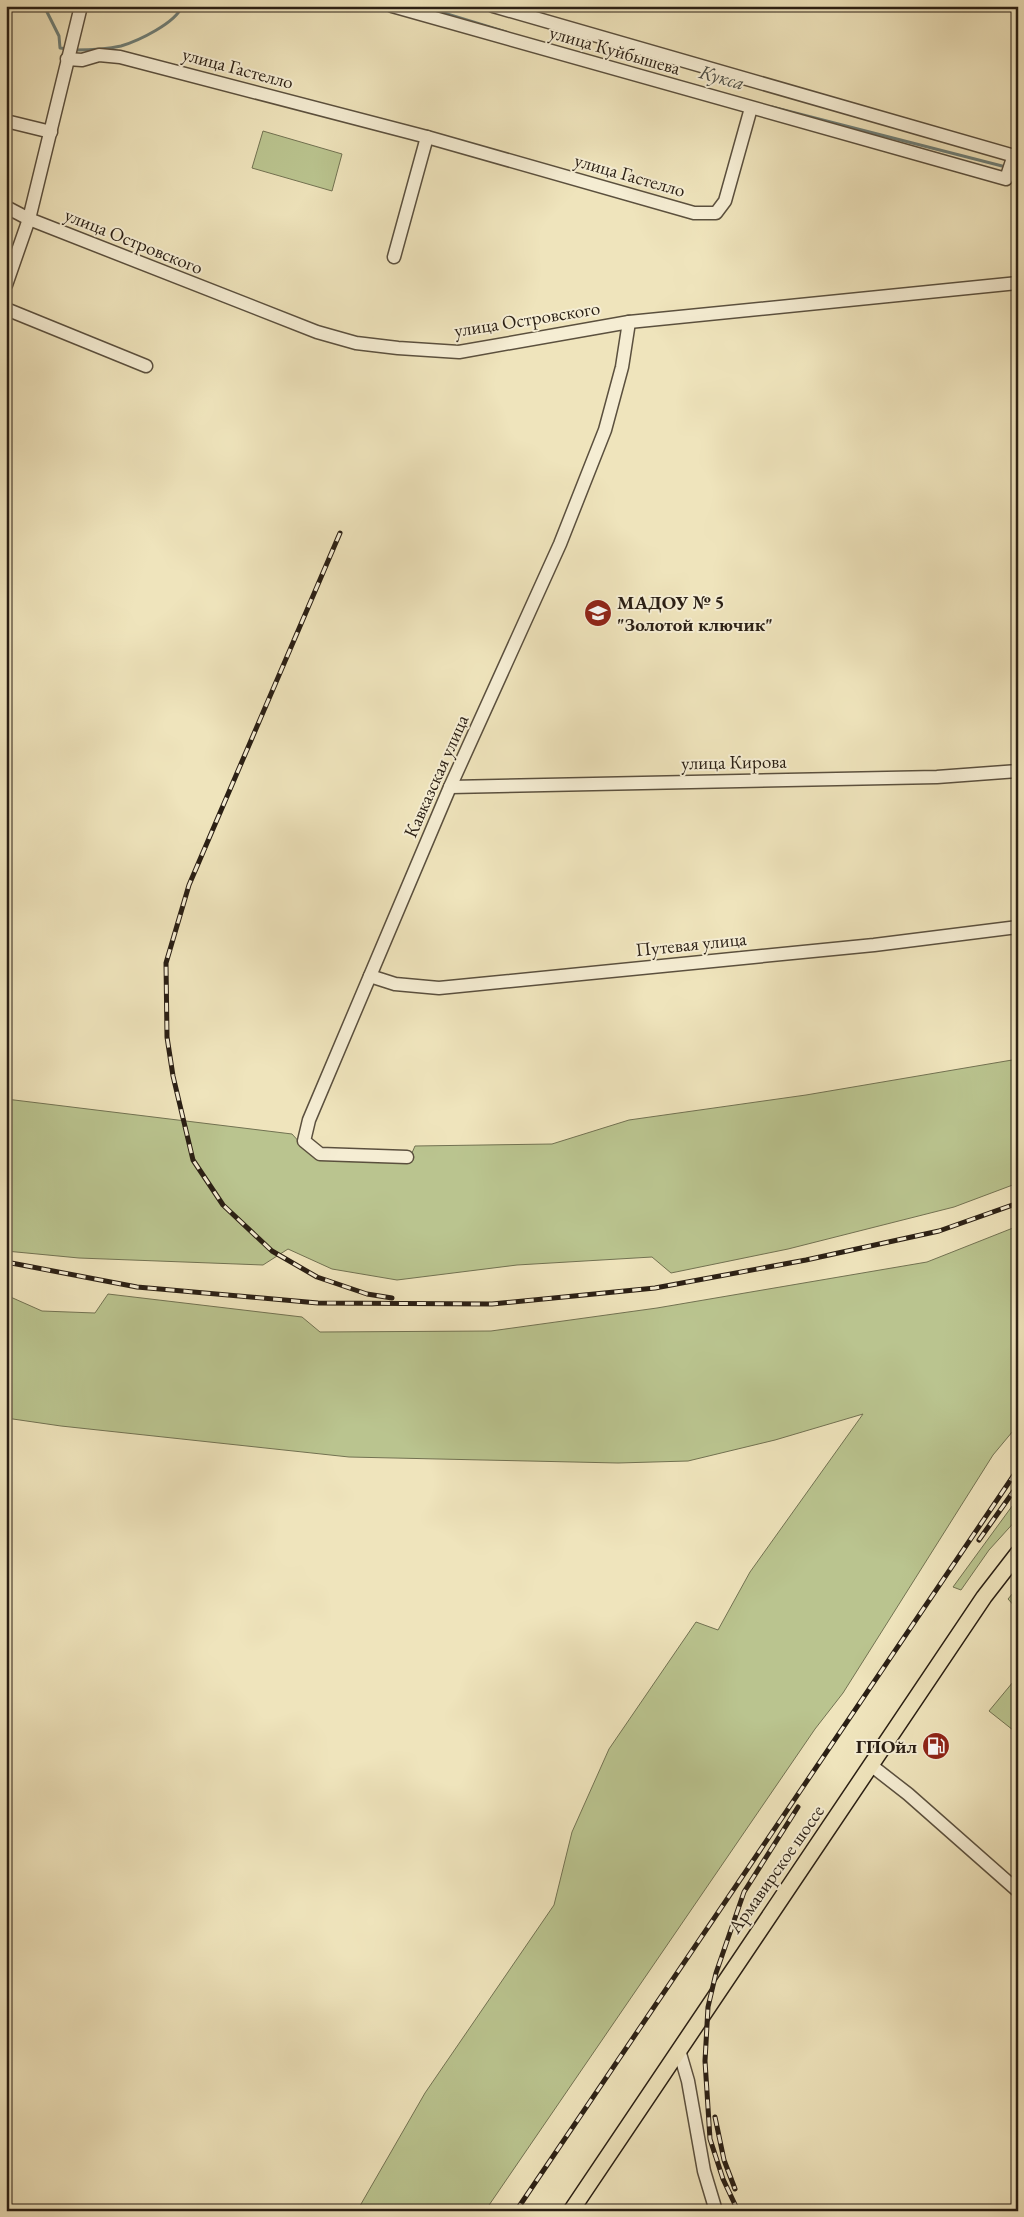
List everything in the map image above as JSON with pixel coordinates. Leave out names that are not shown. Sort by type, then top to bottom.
[{"type":"main road","name":"Армавирское шоссе","points":[[571,2211],[872,1766],[978,1605],[1018,1553]]},
{"type":"street","points":[[6,285],[29,219],[81,6]]},
{"type":"street","name":"улица Куйбышева","points":[[392,6],[1006,179],[1013,162],[493,6]]},
{"type":"street","name":"улица Гастелло","points":[[69,52],[82,60],[99,55],[120,57],[427,137],[694,213],[716,213],[725,201],[751,108]]},
{"type":"street","points":[[6,121],[51,132]]},
{"type":"street","points":[[394,257],[427,137]]},
{"type":"street","name":"улица Островского","points":[[6,208],[29,219],[317,332],[356,343],[459,352],[630,322],[1018,283]]},
{"type":"street","points":[[6,309],[146,366]]},
{"type":"street","name":"Кавказская улица","points":[[407,1157],[320,1154],[304,1141],[309,1120],[450,787],[560,544],[605,430],[622,366],[630,322]]},
{"type":"street","name":"улица Кирова","points":[[450,787],[937,777],[1018,771]]},
{"type":"street","name":"Путевая улица","points":[[370,976],[395,984],[439,988],[874,945],[1018,927]]},
{"type":"street","points":[[872,1766],[908,1794],[1018,1891]]},
{"type":"street","points":[[679,2050],[688,2081],[704,2171],[716,2211]]},
{"type":"green space","points":[[263,131],[342,154],[332,191],[252,168]]},
{"type":"green space","points":[[1018,1059],[1018,1183],[954,1207],[788,1249],[671,1273],[652,1257],[517,1265],[397,1280],[332,1269],[288,1249],[263,1265],[79,1258],[6,1251],[6,1099],[292,1134],[313,1157],[408,1162],[415,1146],[552,1144],[629,1120],[806,1095]]},
{"type":"green space","points":[[1018,1226],[1018,1425],[993,1455],[843,1693],[815,1729],[485,2211],[357,2211],[425,2093],[554,1905],[572,1832],[609,1749],[696,1622],[718,1630],[750,1572],[863,1414],[775,1440],[688,1461],[618,1463],[349,1457],[61,1426],[6,1418],[6,1295],[42,1311],[95,1313],[108,1294],[302,1317],[320,1332],[491,1331],[657,1308],[927,1262]]},
{"type":"green space","points":[[1018,1498],[1018,1518],[989,1550],[961,1590],[953,1587]]},
{"type":"green space","points":[[1018,1587],[1018,1610],[1008,1599]]},
{"type":"green space","points":[[1018,1676],[1018,1734],[989,1711]]},
{"type":"waterway","name":"Кукса","points":[[44,6],[59,36],[60,48],[68,49]]},
{"type":"waterway","name":"Кукса","points":[[75,50],[116,47],[137,40],[165,25],[182,6]]},
{"type":"waterway","name":"Кукса","points":[[421,6],[506,32]]},
{"type":"waterway","name":"Кукса","points":[[772,107],[1006,167]]},
{"type":"railway","points":[[340,533],[189,885],[166,963],[167,1037],[173,1076],[193,1160],[223,1205],[272,1251],[317,1277],[367,1294],[392,1298]]},
{"type":"railway","points":[[6,1262],[137,1287],[318,1303],[492,1304],[655,1288],[806,1260],[939,1231],[1018,1203]]},
{"type":"railway","points":[[516,2211],[1018,1469]]},
{"type":"railway","points":[[979,1540],[1018,1485]]},
{"type":"railway","points":[[738,2211],[723,2179],[710,2139],[705,2061],[708,2007],[716,1973],[744,1892],[798,1807]]},
{"type":"railway","points":[[715,2117],[724,2160],[735,2189]]},
{"type":"place","name":"МАДОУ № 5 \"Золотой ключик\"","points":[[598,613]]},
{"type":"place","name":"ГПОйл","points":[[936,1746]]}]
